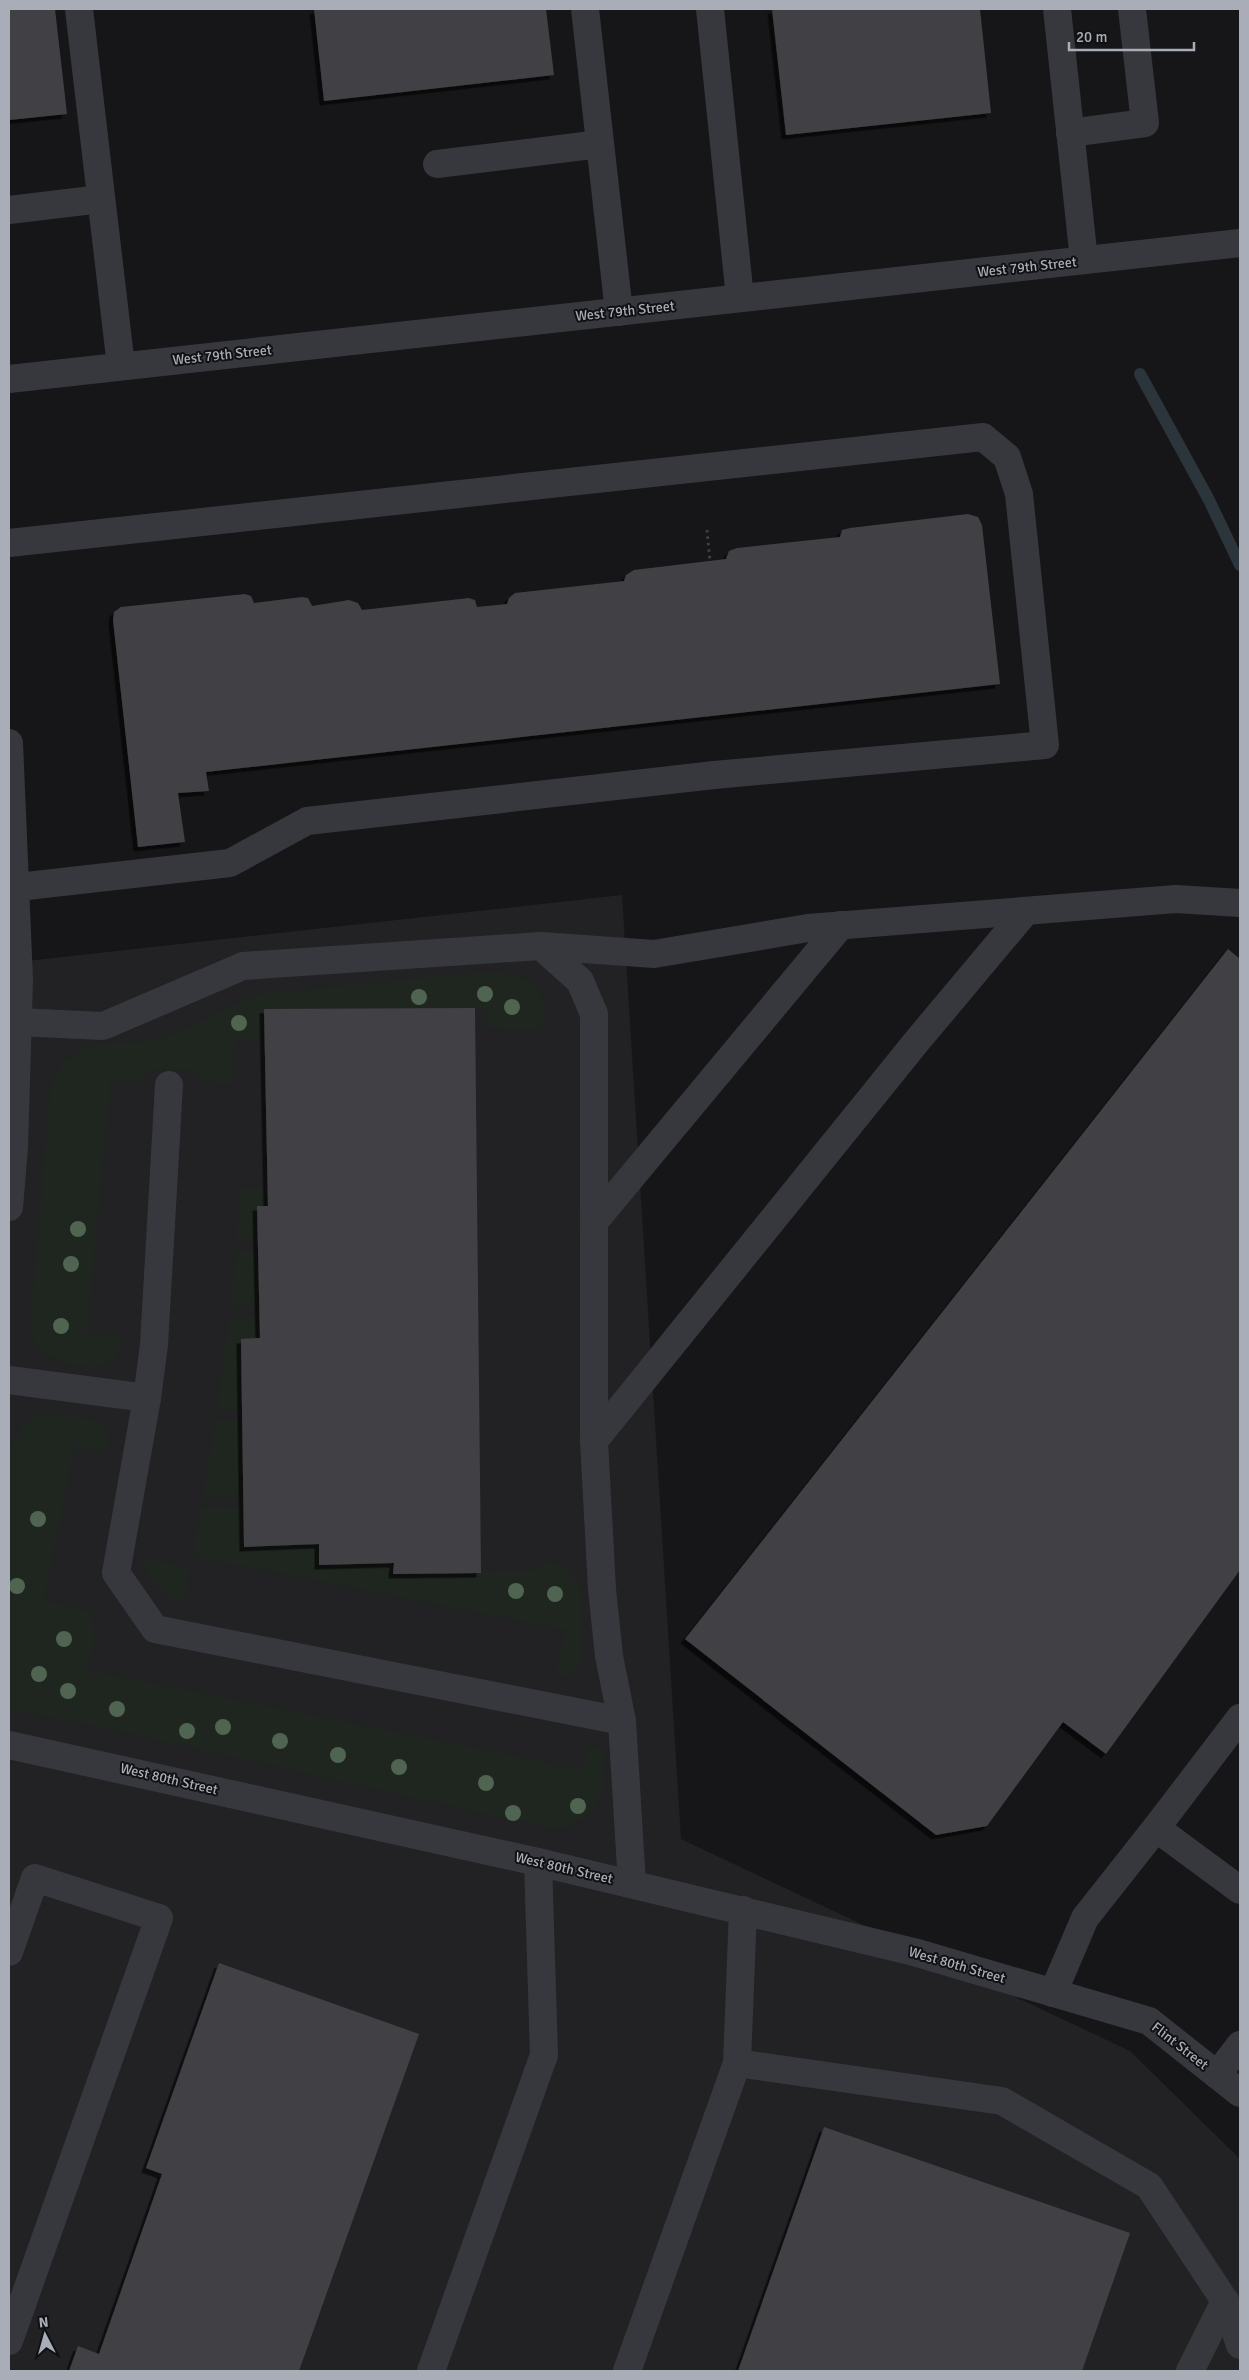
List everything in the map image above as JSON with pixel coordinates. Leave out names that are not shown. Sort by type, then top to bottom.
[{"type":"street","points":[[79,9],[121,366]]},
{"type":"street","points":[[585,9],[619,312]]},
{"type":"street","points":[[710,9],[740,298]]},
{"type":"street","points":[[1057,9],[1084,260]]},
{"type":"street","points":[[1070,133],[1145,123],[1132,9]]},
{"type":"street","points":[[437,164],[600,144]]},
{"type":"street","points":[[9,210],[101,199]]},
{"type":"street","name":"West 79th Street","points":[[9,379],[1240,243]]},
{"type":"street","points":[[9,543],[984,437],[1007,457],[1019,494],[1045,745],[714,775],[306,821],[230,862],[12,888]]},
{"type":"street","points":[[9,743],[12,888],[19,980],[9,1207]]},
{"type":"street","points":[[18,1022],[103,1026],[243,966],[541,946],[654,954],[808,928],[841,925],[1176,899],[1240,903]]},
{"type":"street","points":[[594,1441],[917,1041],[1026,911]]},
{"type":"street","points":[[594,1222],[841,925]]},
{"type":"street","points":[[541,946],[580,980],[594,1014],[594,1441],[602,1589],[609,1656],[622,1721],[632,1884]]},
{"type":"street","points":[[169,1085],[154,1346],[147,1398],[116,1573],[155,1629],[622,1721]]},
{"type":"street","points":[[9,1380],[147,1398]]},
{"type":"street","points":[[1053,1993],[1085,1918],[1240,1718]]},
{"type":"street","name":"West 80th Street","points":[[9,1745],[538,1862],[743,1910],[914,1952],[1114,2011]]},
{"type":"street","points":[[1156,1828],[1240,1890]]},
{"type":"street","points":[[432,2371],[544,2055],[538,1862]]},
{"type":"street","points":[[9,1952],[35,1878],[160,1918],[9,2341]]},
{"type":"street","points":[[627,2371],[737,2063],[743,1910]]},
{"type":"street","name":"Flint Street","points":[[1114,2011],[1150,2021],[1240,2093]]},
{"type":"street","points":[[1217,2075],[1240,2045]]},
{"type":"street","points":[[737,2063],[1002,2101],[1149,2186],[1225,2301],[1240,2345]]},
{"type":"street","points":[[1190,2371],[1225,2301]]},
{"type":"path","points":[[707,530],[710,562]]},
{"type":"shaded area","points":[[622,895],[681,1839],[1130,2051],[1240,2159],[1240,2371],[9,2371],[9,963]]},
{"type":"shaded area","points":[[481,972],[509,974],[527,981],[534,987],[544,1001],[544,1018],[540,1028],[529,1030],[487,1028],[486,1009],[264,1009],[264,1040],[235,1040],[233,1084],[201,1082],[193,1070],[148,1069],[145,1076],[138,1081],[111,1079],[87,1333],[122,1337],[120,1351],[112,1360],[101,1365],[88,1367],[73,1365],[59,1360],[47,1354],[38,1346],[32,1334],[31,1312],[50,1090],[57,1073],[68,1059],[88,1047],[155,1040],[169,1036],[260,994]]},
{"type":"shaded area","points":[[241,1188],[268,1188],[268,1206],[257,1206],[258,1240],[236,1240]]},
{"type":"shaded area","points":[[236,1251],[258,1251],[260,1306],[230,1307]]},
{"type":"shaded area","points":[[229,1317],[260,1318],[260,1338],[242,1409],[217,1410]]},
{"type":"shaded area","points":[[52,1413],[92,1420],[102,1424],[108,1439],[107,1446],[101,1452],[74,1448],[44,1600],[78,1607],[91,1618],[94,1626],[94,1635],[88,1670],[582,1770],[587,1750],[595,1747],[602,1749],[605,1778],[602,1791],[590,1813],[580,1821],[553,1829],[96,1726],[19,1711],[9,1707],[9,1463],[16,1435],[25,1422],[41,1415]]},
{"type":"shaded area","points":[[242,1419],[243,1497],[203,1498],[215,1420]]},
{"type":"shaded area","points":[[243,1506],[244,1547],[319,1544],[320,1565],[394,1563],[394,1574],[540,1570],[539,1562],[565,1564],[581,1588],[582,1664],[573,1675],[562,1676],[556,1671],[566,1630],[192,1556],[201,1507]]},
{"type":"shaded area","points":[[146,1558],[190,1568],[185,1599],[177,1602],[156,1584],[142,1565]]},
{"type":"building","points":[[9,9],[55,9],[67,114],[9,120]]},
{"type":"building","points":[[314,9],[546,9],[554,75],[324,101]]},
{"type":"building","points":[[772,9],[980,9],[991,113],[786,135]]},
{"type":"building","points":[[968,514],[978,517],[982,525],[1000,684],[206,772],[209,791],[178,793],[185,842],[138,847],[113,620],[114,612],[121,607],[245,594],[251,596],[254,603],[302,597],[308,598],[312,606],[349,600],[358,603],[362,610],[469,598],[475,600],[477,607],[507,604],[509,598],[515,593],[624,581],[626,575],[634,570],[726,559],[729,551],[737,548],[840,537],[842,530],[850,528]]},
{"type":"building","points":[[1228,949],[1240,959],[1240,1570],[1106,1754],[1063,1722],[987,1826],[936,1835],[685,1639]]},
{"type":"building","points":[[475,1008],[481,1573],[393,1574],[394,1563],[319,1565],[319,1544],[244,1547],[241,1339],[260,1338],[257,1206],[268,1206],[264,1009]]},
{"type":"building","points":[[219,1963],[419,2034],[299,2371],[69,2371],[78,2346],[99,2354],[162,2174],[146,2168]]},
{"type":"building","points":[[824,2127],[1130,2233],[1082,2371],[738,2371]]},
{"type":"waterway","points":[[1140,374],[1209,500],[1240,565]]}]
